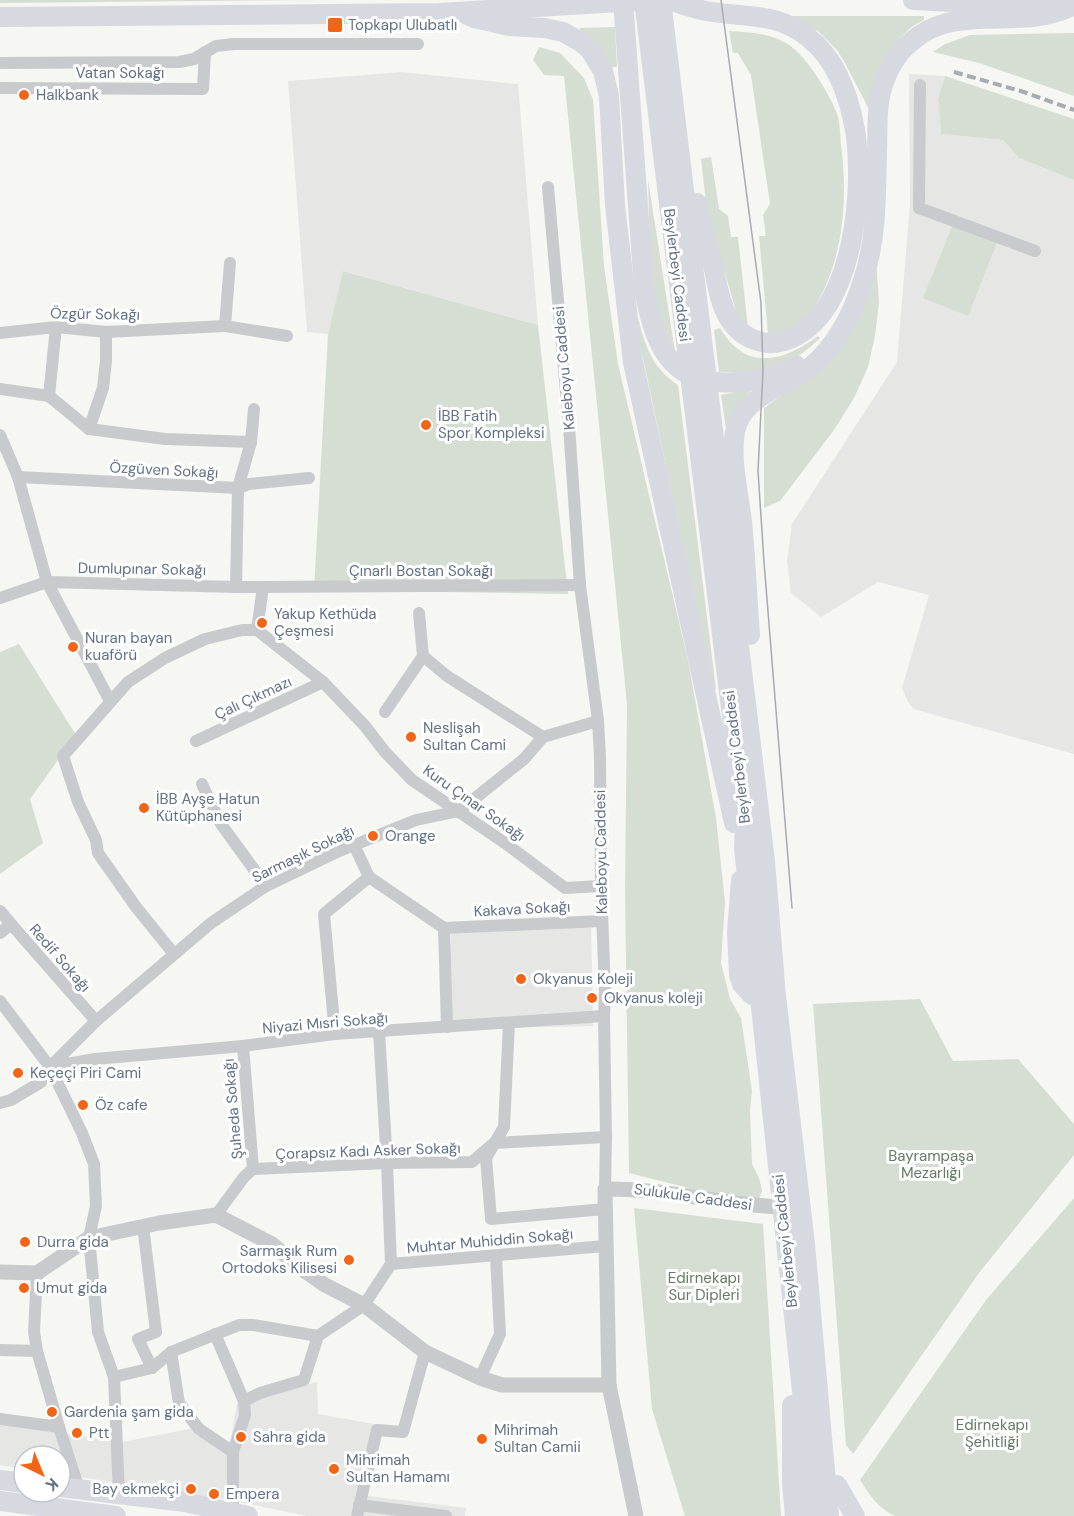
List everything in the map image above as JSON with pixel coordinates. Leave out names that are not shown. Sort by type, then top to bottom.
[{"type":"main road","points":[[623,0],[641,255],[649,316],[661,349],[669,360],[696,378],[718,382],[758,379],[792,369],[810,355],[830,334],[858,294]]},
{"type":"main road","name":"Beylerbeyi Caddesi","points":[[644,0],[765,861],[782,1207],[813,1516]]},
{"type":"main road","points":[[0,16],[461,12],[653,0]]},
{"type":"main road","points":[[661,0],[669,67]]},
{"type":"main road","points":[[669,67],[672,36],[668,0],[704,10],[748,14],[787,24],[809,37],[826,56],[841,80],[850,110],[858,164],[855,224],[841,277],[828,306],[804,331],[772,344],[759,342],[742,333],[735,326],[722,304],[692,176],[678,138]]},
{"type":"main road","points":[[913,0],[1071,8]]},
{"type":"main road","points":[[751,749],[755,717],[753,672],[734,447],[735,430],[748,406],[809,369],[849,317],[870,255],[878,109],[885,81],[897,57],[920,34],[945,23],[981,18],[1034,18],[1053,15],[1071,8]]},
{"type":"main road","points":[[461,12],[474,18],[509,26],[545,28],[563,32],[590,50],[603,71],[609,96],[615,205],[633,362],[712,715],[730,809],[744,848]]},
{"type":"main road","name":"Beylerbeyi Caddesi","points":[[669,67],[678,138],[703,419],[745,822],[744,848],[747,869],[741,878],[738,894],[739,975],[747,991],[752,995],[770,991]]},
{"type":"main road","name":"Beylerbeyi Caddesi","points":[[770,991],[805,1244],[829,1516]]},
{"type":"main road","points":[[805,1244],[817,1271],[820,1290],[838,1516]]},
{"type":"main road","points":[[793,1316],[789,1339],[792,1483],[795,1516]]},
{"type":"main road","points":[[837,1485],[855,1516]]},
{"type":"main road","points":[[72,1488],[185,1502],[240,1514]]},
{"type":"main road","points":[[96,1513],[100,1504],[142,1506],[154,1499]]},
{"type":"main road","points":[[0,1501],[116,1516]]},
{"type":"street","points":[[0,63],[179,62],[194,59],[216,46],[234,44],[418,44]]},
{"type":"street","name":"Vatan Sokağı","points":[[0,88],[203,89],[205,52]]},
{"type":"street","points":[[920,85],[919,208],[1035,251]]},
{"type":"street","name":"Kaleboyu Caddesi","points":[[548,187],[580,585],[598,721],[600,757],[605,992],[603,1016],[606,1137],[605,1246],[609,1385],[636,1516]]},
{"type":"street","points":[[225,326],[230,263]]},
{"type":"street","name":"Özgür Sokağı","points":[[0,333],[56,327],[106,332],[225,326],[287,336]]},
{"type":"street","points":[[49,396],[56,327]]},
{"type":"street","points":[[89,429],[103,388],[106,332]]},
{"type":"street","points":[[0,390],[49,396],[89,429],[165,439],[251,442]]},
{"type":"street","points":[[236,587],[238,489],[251,442],[254,409]]},
{"type":"street","points":[[0,435],[18,477],[47,582],[110,701]]},
{"type":"street","name":"Özgüven Sokağı","points":[[18,477],[238,489],[249,484],[309,478]]},
{"type":"street","points":[[0,598],[47,582]]},
{"type":"street","name":"Dumlupınar Sokağı","points":[[47,582],[236,587]]},
{"type":"street","name":"Çınarlı Bostan Sokağı","points":[[236,587],[580,585]]},
{"type":"street","points":[[174,954],[136,908],[98,853],[96,840],[78,801],[63,756],[128,682],[165,658],[205,639],[242,630],[257,630],[263,587]]},
{"type":"street","points":[[385,712],[423,656],[419,613]]},
{"type":"street","name":"Kuru Çınar Sokağı","points":[[257,630],[324,682],[412,780],[505,843],[565,888],[601,885]]},
{"type":"street","points":[[423,656],[447,676],[543,737],[598,721]]},
{"type":"street","name":"Çalı Çıkmazı","points":[[196,741],[324,682]]},
{"type":"street","name":"Sarmaşık Sokağı","points":[[0,1103],[11,1100],[41,1082],[50,1067],[96,1021],[211,923],[266,886],[354,845],[416,820],[459,811],[524,759],[543,737]]},
{"type":"street","points":[[202,784],[220,824],[266,886]]},
{"type":"street","points":[[354,845],[369,877],[444,928],[447,1027]]},
{"type":"street","points":[[335,1034],[324,914],[369,877]]},
{"type":"street","points":[[0,911],[11,924]]},
{"type":"street","name":"Kakava Sokağı","points":[[444,928],[602,921]]},
{"type":"street","name":"Redif Sokağı","points":[[0,933],[11,924],[96,1021]]},
{"type":"street","points":[[0,1001],[50,1067],[82,1133],[94,1164],[96,1206],[89,1238],[98,1332],[114,1377],[119,1495]]},
{"type":"street","name":"Niyazi Mısri Sokağı","points":[[50,1067],[95,1059],[243,1046],[335,1034],[603,1016]]},
{"type":"street","points":[[508,1023],[504,1127],[486,1158],[491,1219],[605,1209]]},
{"type":"street","points":[[379,1032],[391,1264]]},
{"type":"street","name":"Şuheda Sokağı","points":[[243,1046],[253,1169]]},
{"type":"street","points":[[494,1143],[606,1137]]},
{"type":"street","name":"Çorapsız Kadı Asker Sokağı","points":[[253,1169],[472,1162],[494,1143]]},
{"type":"street","points":[[216,1215],[244,1177],[253,1169]]},
{"type":"street","name":"Sulukule Caddesi","points":[[605,1189],[644,1189],[751,1206],[782,1207]]},
{"type":"street","points":[[0,1272],[37,1273],[89,1238],[143,1226],[216,1215],[272,1244],[299,1267],[325,1285],[364,1305],[425,1352],[480,1378],[502,1385],[609,1385]]},
{"type":"street","points":[[143,1226],[156,1332],[138,1339],[152,1368]]},
{"type":"street","name":"Muhtar Muhiddin Sokağı","points":[[364,1305],[391,1264],[605,1246]]},
{"type":"street","points":[[480,1378],[500,1334],[496,1256]]},
{"type":"street","points":[[37,1273],[34,1332],[61,1444]]},
{"type":"street","points":[[244,1401],[260,1393],[304,1380],[318,1336],[364,1305]]},
{"type":"street","points":[[114,1377],[152,1368],[171,1352],[239,1324],[318,1336]]},
{"type":"street","points":[[215,1334],[244,1401],[245,1415],[233,1452],[240,1514]]},
{"type":"street","points":[[0,1350],[37,1351]]},
{"type":"street","points":[[171,1352],[179,1403],[199,1429],[233,1452]]},
{"type":"street","points":[[425,1352],[403,1432],[377,1430],[358,1511],[446,1516]]},
{"type":"street","points":[[0,1419],[58,1428]]},
{"type":"shaded area","points":[[402,72],[518,84],[538,325],[344,271],[328,334],[307,332],[288,81]]},
{"type":"shaded area","points":[[909,74],[945,76],[938,99],[941,134],[1003,140],[1019,158],[1074,180],[1074,754],[914,709],[902,688],[929,595],[878,582],[821,617],[791,593],[787,560],[792,524],[897,362],[910,204]]},
{"type":"shaded area","name":"Okyanus Koleji","points":[[591,918],[593,1026],[449,1029],[451,933]]},
{"type":"shaded area","points":[[317,1382],[318,1414],[374,1424],[359,1487],[369,1496],[466,1508],[465,1516],[307,1516],[225,1499],[72,1476],[72,1444],[12,1444],[12,1467],[0,1465],[0,1424],[123,1442],[204,1426],[230,1443],[237,1403]]},
{"type":"green space","points":[[0,0],[320,0],[0,3]]},
{"type":"green space","points":[[792,16],[924,16],[924,20],[902,36],[894,47],[870,111],[837,50],[817,30],[813,31]]},
{"type":"green space","points":[[615,27],[617,67],[610,67],[579,32],[580,28]]},
{"type":"green space","points":[[729,31],[765,35],[793,48],[824,87],[839,120],[844,187],[837,251],[823,292],[812,311],[800,327],[788,334],[768,334],[759,236],[766,236],[763,215],[770,204],[751,75],[738,53],[733,53]]},
{"type":"green space","points":[[1074,33],[1074,96],[979,63],[933,52],[945,44],[970,35]]},
{"type":"green space","points":[[539,47],[560,53],[584,78],[593,100],[604,266],[618,364],[688,660],[716,818],[725,902],[721,963],[730,999],[741,1018],[752,1091],[750,1110],[752,1164],[762,1191],[759,1199],[748,1203],[629,1173],[625,890],[627,704],[564,76],[544,75],[533,60]]},
{"type":"green space","points":[[945,76],[1074,119],[1074,180],[1019,158],[1003,140],[941,134],[938,99]]},
{"type":"green space","points":[[711,157],[719,209],[728,216],[731,237],[738,237],[748,328],[738,318],[707,211],[701,159]]},
{"type":"green space","points":[[648,180],[676,358],[657,328],[650,253]]},
{"type":"green space","points":[[954,222],[998,240],[968,316],[923,298]]},
{"type":"green space","points":[[876,258],[879,303],[868,367],[854,398],[834,430],[780,501],[764,508],[764,408],[818,370]]},
{"type":"green space","points":[[343,271],[538,325],[568,594],[314,590],[328,334]]},
{"type":"green space","points":[[635,321],[639,321],[648,349],[657,365],[669,379],[678,385],[716,689],[714,690]]},
{"type":"green space","points":[[720,328],[730,342],[753,357],[778,356],[792,352],[818,336],[820,338],[803,353],[775,367],[743,373],[719,372],[714,330]]},
{"type":"green space","points":[[752,389],[739,404],[726,429],[721,395]]},
{"type":"green space","points":[[19,644],[76,735],[30,799],[43,843],[0,874],[0,652]]},
{"type":"green space","name":"Bayrampaşa Mezarlığı","points":[[920,999],[953,1061],[1018,1059],[1074,1124],[1074,1155],[979,1273],[853,1454],[846,1445],[813,1004]]},
{"type":"green space","name":"Edirnekapı Şehitliği","points":[[1074,1198],[1074,1516],[895,1516],[889,1513],[875,1501],[860,1480],[986,1300]]},
{"type":"green space","name":"Edirnekapı Sur Dipleri","points":[[634,1208],[763,1224],[781,1516],[685,1516],[652,1409]]},
{"type":"tram line","points":[[721,0],[761,303],[763,371],[758,471],[792,908]]},
{"type":"railway","points":[[954,72],[1024,92],[1074,110]]},
{"type":"place","name":"Topkapı Ulubatlı","points":[[335,25]]},
{"type":"place","name":"Halkbank","points":[[24,95]]},
{"type":"place","name":"İBB Fatih Spor Kompleksi","points":[[426,425]]},
{"type":"place","name":"Yakup Kethüda Çeşmesi","points":[[262,623]]},
{"type":"place","name":"Nuran bayan kuaförü","points":[[73,647]]},
{"type":"place","name":"Neslişah Sultan Cami","points":[[411,737]]},
{"type":"place","name":"İBB Ayşe Hatun Kütüphanesi","points":[[144,808]]},
{"type":"place","name":"Orange","points":[[373,836]]},
{"type":"place","name":"Okyanus Koleji","points":[[521,979]]},
{"type":"place","name":"Okyanus koleji","points":[[592,998]]},
{"type":"place","name":"Keçeçi Piri Cami","points":[[18,1073]]},
{"type":"place","name":"Öz cafe","points":[[83,1105]]},
{"type":"place","name":"Durra gida","points":[[25,1242]]},
{"type":"place","name":"Sarmaşık Rum Ortodoks Kilisesi","points":[[349,1260]]},
{"type":"place","name":"Umut gida","points":[[24,1288]]},
{"type":"place","name":"Gardenia şam gida","points":[[52,1412]]},
{"type":"place","name":"Ptt","points":[[77,1433]]},
{"type":"place","name":"Sahra gida","points":[[241,1437]]},
{"type":"place","name":"Mihrimah Sultan Camii","points":[[482,1439]]},
{"type":"place","name":"Mihrimah Sultan Hamamı","points":[[334,1469]]},
{"type":"place","name":"Bay ekmekçi","points":[[191,1489]]},
{"type":"place","name":"Empera","points":[[214,1494]]}]
